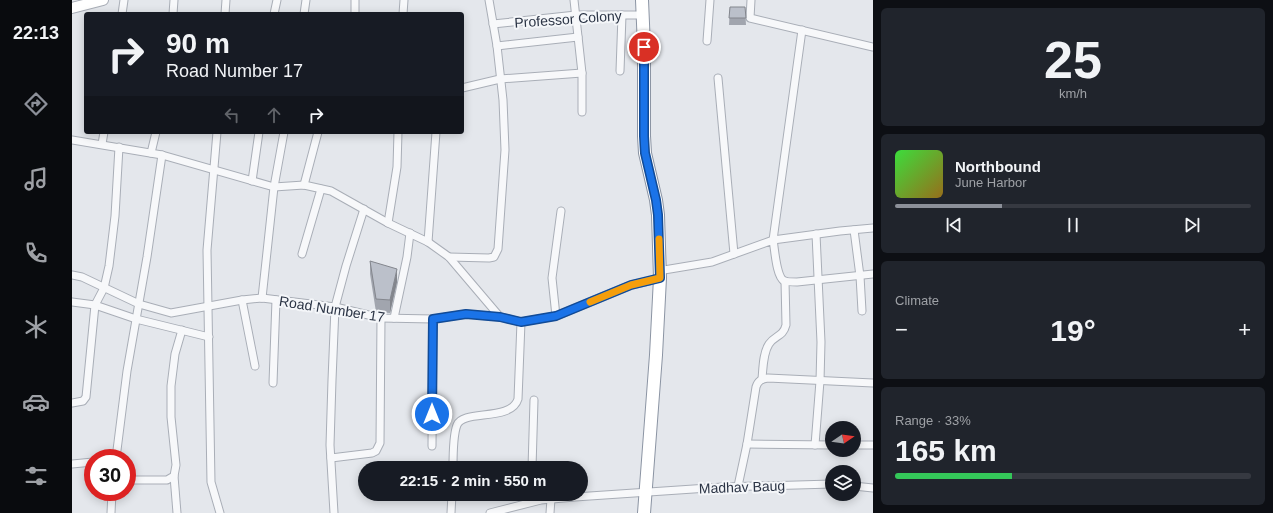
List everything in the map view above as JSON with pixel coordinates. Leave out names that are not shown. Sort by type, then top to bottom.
[{"type":"highway","points":[[642,0],[644,136],[648,170],[657,208],[663,275]]},
{"type":"highway","points":[[644,513],[648,492],[663,275],[664,213],[651,157],[648,0]]},
{"type":"highway","points":[[648,492],[650,513]]},
{"type":"main road","points":[[77,5],[103,0]]},
{"type":"street","points":[[122,12],[124,0]]},
{"type":"street","points":[[173,12],[174,0]]},
{"type":"street","points":[[225,12],[226,0]]},
{"type":"street","points":[[274,12],[276,0]]},
{"type":"street","points":[[304,12],[306,0]]},
{"type":"street","points":[[355,0],[355,12]]},
{"type":"street","points":[[403,12],[404,0]]},
{"type":"street","points":[[449,257],[490,258],[494,257],[498,249],[505,150],[497,46],[489,0]]},
{"type":"street","points":[[574,0],[582,73],[582,112]]},
{"type":"street","points":[[707,41],[710,0]]},
{"type":"street","points":[[751,0],[750,18],[873,46]]},
{"type":"street","name":"Professor Colony","points":[[493,24],[576,15],[642,15]]},
{"type":"street","points":[[620,71],[622,15]]},
{"type":"street","points":[[802,30],[773,240],[778,273],[785,281],[797,282],[873,274]]},
{"type":"street","points":[[497,46],[578,37]]},
{"type":"street","points":[[464,88],[500,79],[582,73]]},
{"type":"street","points":[[718,78],[734,254]]},
{"type":"street","points":[[102,144],[104,134]]},
{"type":"street","points":[[151,153],[156,134]]},
{"type":"street","points":[[217,134],[208,250],[211,482],[220,513]]},
{"type":"street","points":[[252,181],[259,134]]},
{"type":"street","points":[[262,298],[274,187],[284,134]]},
{"type":"street","points":[[304,185],[317,134]]},
{"type":"street","points":[[388,223],[397,167],[398,134]]},
{"type":"street","points":[[428,242],[436,134]]},
{"type":"street","points":[[72,140],[162,155],[274,187],[304,185],[331,191],[388,223],[428,242],[449,257],[500,317]]},
{"type":"street","points":[[72,403],[83,401],[86,398],[94,306],[104,288],[109,266],[115,216],[119,147]]},
{"type":"street","points":[[117,449],[127,371],[147,257],[162,155]]},
{"type":"street","points":[[302,254],[321,189]]},
{"type":"street","points":[[334,513],[330,445],[336,307],[346,266],[364,209]]},
{"type":"street","points":[[556,316],[552,278],[561,211]]},
{"type":"street","name":"Road Number 17","points":[[72,275],[82,277],[139,304],[171,313],[242,300],[262,298],[336,307],[380,318],[433,319],[466,314],[500,317],[521,322],[556,316],[631,285],[712,262],[773,240],[873,228]]},
{"type":"street","points":[[854,230],[860,276],[862,311]]},
{"type":"street","points":[[394,318],[407,257],[410,233]]},
{"type":"street","points":[[815,445],[820,381],[821,342],[816,234]]},
{"type":"street","points":[[762,379],[765,352],[768,345],[772,339],[782,334],[786,325],[785,281]]},
{"type":"street","points":[[242,300],[255,366]]},
{"type":"street","points":[[273,383],[276,300]]},
{"type":"street","points":[[72,302],[94,306],[136,319],[209,336]]},
{"type":"street","points":[[331,458],[372,453],[379,448],[380,318]]},
{"type":"street","points":[[432,446],[433,319]]},
{"type":"street","points":[[453,461],[456,425],[459,422],[466,418],[506,411],[517,404],[521,322]]},
{"type":"street","points":[[177,513],[174,476],[176,466],[171,417],[171,386],[174,354],[182,330]]},
{"type":"street","points":[[738,486],[758,382],[762,379],[768,378],[873,383]]},
{"type":"street","points":[[532,461],[534,400]]},
{"type":"street","points":[[747,444],[825,445]]},
{"type":"street","points":[[861,445],[873,445]]},
{"type":"street","points":[[72,464],[84,463]]},
{"type":"street","points":[[136,480],[167,480],[174,476]]},
{"type":"street","name":"Madhav Baug","points":[[588,496],[738,486],[825,484]]},
{"type":"street","points":[[861,487],[873,488]]},
{"type":"street","points":[[111,513],[112,501]]},
{"type":"street","points":[[451,513],[452,501]]},
{"type":"street","name":"Madhav Baug","points":[[490,513],[542,501]]},
{"type":"street","points":[[550,513],[551,501]]},
{"type":"building","points":[[730,7],[745,7],[746,18],[729,18]]},
{"type":"building","points":[[370,261],[397,269],[390,300],[376,299]]},
{"type":"slow traffic","points":[[590,302],[631,285],[660,278],[659,239]]},
{"type":"route","points":[[432,414],[433,319],[466,314],[500,317],[521,322],[556,316],[631,285],[660,278],[658,215],[645,153],[644,47]]}]
